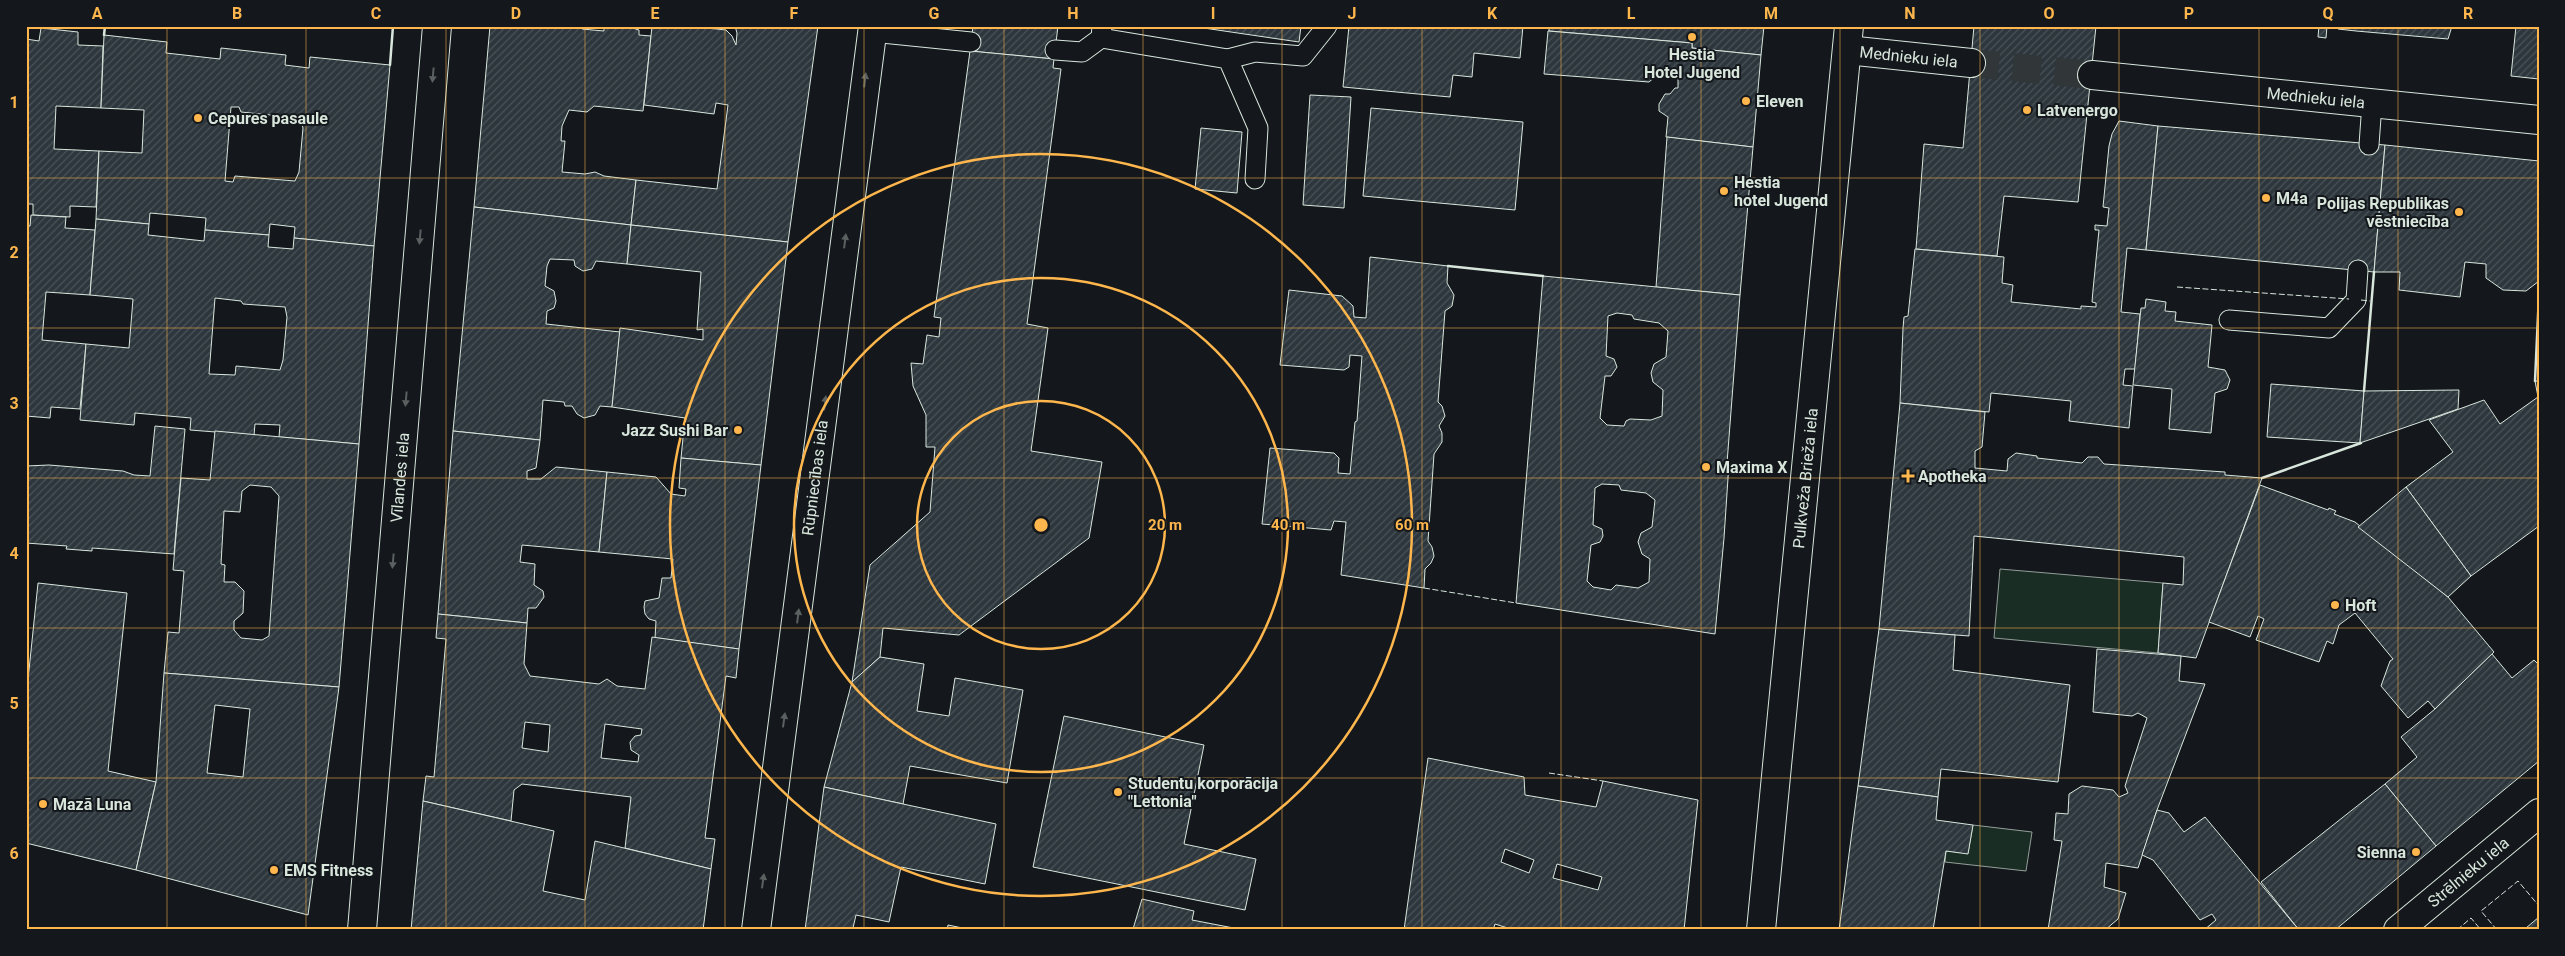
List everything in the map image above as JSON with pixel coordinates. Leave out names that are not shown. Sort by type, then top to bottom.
[{"type":"street","name":"Vīlandes iela","points":[[362,930],[437,26]]},
{"type":"street","name":"Rūpniecības iela","points":[[756,930],[797,629],[872,29]]},
{"type":"street","name":"Mednieku iela","points":[[1848,38],[1971,62]]},
{"type":"street","name":"Pulkveža Brieža iela","points":[[1761,930],[1848,38]]},
{"type":"street","name":"Mednieku iela","points":[[2092,75],[2539,120]]},
{"type":"street","name":"Strēlnieku iela","points":[[2398,930],[2539,814]]},
{"type":"lane","points":[[1055,50],[1082,52],[1101,32],[1228,59],[1255,52],[1303,56],[1327,26]]},
{"type":"lane","points":[[872,29],[971,42]]},
{"type":"lane","points":[[1228,59],[1258,128],[1255,180]]},
{"type":"lane","points":[[2369,145],[2372,103]]},
{"type":"lane","points":[[2229,320],[2330,328],[2356,300],[2358,270]]},
{"type":"green space","points":[[2000,569],[2163,583],[2158,653],[1994,638]]},
{"type":"green space","points":[[1973,825],[2032,832],[2026,871],[1945,862],[1946,851],[1968,853]]},
{"type":"building","points":[[490,26],[582,26],[582,29],[604,31],[604,26],[626,26],[639,30],[639,35],[651,36],[643,111],[594,106],[587,112],[569,110],[562,126],[561,141],[565,141],[562,172],[585,174],[595,172],[604,176],[636,180],[631,225],[474,207]]},
{"type":"building","points":[[652,26],[688,26],[726,30],[732,36],[736,45],[737,33],[735,26],[818,26],[788,242],[631,225],[636,180],[717,189],[728,105],[716,103],[714,114],[644,105]]},
{"type":"building","points":[[973,26],[1058,26],[1054,59],[970,51]]},
{"type":"building","points":[[1190,26],[1301,26],[1299,42]]},
{"type":"building","points":[[1349,26],[1523,26],[1520,58],[1474,53],[1472,77],[1453,75],[1450,97],[1343,87]]},
{"type":"building","name":"Hestia Hotel Jugend","points":[[1549,26],[1764,26],[1761,55],[1692,48],[1692,43],[1549,31]]},
{"type":"building","name":"Latvenergo","points":[[1974,26],[2096,26],[2078,202],[2004,196],[1997,256],[1916,249],[1924,144],[1963,148]]},
{"type":"building","points":[[2319,26],[2327,26],[2326,38],[2318,37]]},
{"type":"building","points":[[2335,26],[2452,26],[2448,39],[2338,29]]},
{"type":"building","points":[[2516,26],[2539,26],[2539,79],[2511,76]]},
{"type":"building","points":[[41,28],[78,32],[78,45],[103,46],[101,108],[56,106],[54,149],[99,151],[96,207],[70,206],[70,217],[33,215],[33,204],[26,204],[26,39],[39,41]]},
{"type":"building","points":[[1548,31],[1692,43],[1692,48],[1761,55],[1753,147],[1666,137],[1668,117],[1659,111],[1659,104],[1665,94],[1670,94],[1675,88],[1678,88],[1678,76],[1672,69],[1664,69],[1649,82],[1544,74]]},
{"type":"building","points":[[104,35],[167,42],[166,53],[220,59],[221,48],[286,55],[285,65],[309,68],[310,57],[390,65],[374,246],[294,238],[295,227],[270,224],[269,235],[205,230],[206,218],[150,213],[149,224],[96,219],[99,151],[142,153],[144,110],[101,108]],"holes":[[[231,107],[239,107],[241,112],[300,118],[303,128],[299,172],[295,181],[235,176],[233,182],[225,181]]]},
{"type":"building","points":[[970,51],[1054,59],[1053,68],[1061,69],[1027,324],[1048,328],[1031,451],[1102,462],[1089,538],[959,635],[883,628],[880,657],[852,682],[870,565],[930,512],[935,447],[926,447],[926,415],[913,386],[911,363],[923,364],[927,335],[939,337],[941,318],[934,317]]},
{"type":"building","points":[[1310,95],[1351,97],[1344,208],[1303,205]]},
{"type":"building","points":[[1371,108],[1523,122],[1515,210],[1363,196]]},
{"type":"building","points":[[2119,121],[2158,126],[2146,250],[2127,248],[2121,312],[2140,314],[2135,369],[2125,369],[2123,385],[2133,386],[2129,428],[2069,421],[2071,401],[1991,393],[1989,412],[1900,403],[1904,317],[1908,316],[1915,249],[2004,257],[2002,283],[2013,285],[2011,302],[2081,309],[2081,306],[2096,307],[2096,303],[2092,302],[2099,230],[2095,230],[2095,225],[2107,226],[2109,208],[2103,207],[2109,146],[2112,134]]},
{"type":"building","name":"M4a","points":[[2158,126],[2385,145],[2374,272],[2146,250]]},
{"type":"building","points":[[1201,128],[1242,132],[1237,193],[1195,189]]},
{"type":"building","points":[[1667,137],[1753,147],[1740,295],[1656,287]]},
{"type":"building","name":"Polijas Republikas vēstniecība","points":[[2385,145],[2539,161],[2539,281],[2526,291],[2503,290],[2486,278],[2486,264],[2465,262],[2460,297],[2399,290],[2400,272],[2374,272]]},
{"type":"building","points":[[474,207],[631,225],[627,264],[596,261],[592,269],[583,271],[575,266],[574,260],[550,259],[547,266],[545,286],[554,291],[556,301],[554,308],[547,311],[546,324],[620,332],[612,407],[600,406],[595,415],[584,418],[577,414],[572,406],[565,406],[564,402],[543,400],[540,440],[453,431]]},
{"type":"building","points":[[31,215],[66,217],[65,228],[95,230],[90,295],[46,292],[42,340],[86,344],[80,409],[51,407],[50,418],[26,416],[26,226],[30,226]]},
{"type":"building","points":[[96,219],[149,224],[148,235],[204,241],[205,230],[269,235],[268,247],[293,249],[294,238],[374,246],[359,444],[279,437],[280,425],[255,424],[254,435],[190,430],[191,418],[135,413],[134,425],[80,420],[86,344],[129,348],[133,299],[90,295]],"holes":[[[215,298],[241,301],[243,304],[285,307],[287,317],[283,360],[280,370],[236,366],[235,375],[209,374]]]},
{"type":"building","points":[[631,225],[788,242],[761,465],[681,458],[685,418],[612,407],[620,328],[703,340],[703,329],[697,330],[701,272],[627,264]]},
{"type":"building","points":[[1370,257],[1448,266],[1447,283],[1454,295],[1452,306],[1445,311],[1438,402],[1442,406],[1445,416],[1439,426],[1442,433],[1442,442],[1434,454],[1428,541],[1434,556],[1431,563],[1425,569],[1424,588],[1341,575],[1346,522],[1334,521],[1331,530],[1262,524],[1270,448],[1334,453],[1339,458],[1338,473],[1350,474],[1355,422],[1357,421],[1362,356],[1350,355],[1349,367],[1344,370],[1280,365],[1289,290],[1342,296],[1353,306],[1354,317],[1366,318]]},
{"type":"building","points":[[1543,276],[1740,295],[1727,463],[1729,463],[1724,538],[1715,634],[1516,603]],"holes":[[[1617,313],[1632,315],[1634,319],[1659,323],[1668,331],[1666,357],[1654,364],[1651,373],[1653,382],[1663,390],[1662,416],[1651,420],[1630,419],[1626,421],[1624,426],[1607,425],[1600,418],[1605,376],[1611,376],[1617,367],[1614,359],[1606,356],[1608,316]],[[1602,484],[1619,485],[1621,490],[1646,493],[1655,500],[1652,527],[1641,533],[1638,542],[1642,554],[1650,559],[1649,582],[1638,588],[1616,585],[1611,590],[1593,587],[1587,581],[1591,545],[1600,542],[1603,536],[1602,529],[1593,525],[1595,488]]]},
{"type":"building","points":[[2146,299],[2166,302],[2165,311],[2176,312],[2175,321],[2212,325],[2208,367],[2225,370],[2230,380],[2227,389],[2215,393],[2211,433],[2169,429],[2172,389],[2133,385],[2141,308],[2145,308]]},
{"type":"building","points":[[2535,381],[2539,381],[2539,526],[2471,576],[2406,487],[2453,452],[2429,420],[2484,400],[2500,424],[2538,397]]},
{"type":"building","points":[[2271,384],[2364,391],[2360,443],[2267,437]]},
{"type":"building","points":[[2459,390],[2458,409],[2360,443],[2364,391]]},
{"type":"building","points":[[1900,403],[1985,412],[1982,447],[1975,451],[1975,468],[2007,471],[2008,459],[2016,453],[2037,456],[2037,458],[2082,463],[2088,457],[2098,457],[2104,464],[2225,472],[2225,475],[2262,478],[2196,658],[2158,653],[2163,583],[2183,585],[2184,557],[1974,536],[1969,636],[1879,629]]},
{"type":"building","points":[[155,426],[185,429],[174,554],[92,548],[92,551],[66,549],[67,546],[26,543],[26,466],[49,465],[123,471],[134,475],[150,476]]},
{"type":"building","points":[[215,431],[359,444],[339,687],[164,673],[168,632],[179,633],[184,571],[173,570],[181,478],[210,480]],"holes":[[[250,485],[271,487],[279,496],[269,636],[262,640],[241,638],[234,630],[234,621],[243,613],[244,591],[235,582],[224,582],[225,565],[221,564],[224,511],[240,512],[242,491]]]},
{"type":"building","points":[[453,431],[540,440],[536,468],[527,471],[527,479],[541,479],[556,467],[607,472],[599,552],[522,545],[520,562],[535,564],[534,585],[543,591],[544,597],[536,608],[528,608],[527,623],[438,614]]},
{"type":"building","points":[[681,458],[761,465],[739,649],[655,638],[656,621],[649,619],[645,614],[645,601],[659,598],[662,578],[671,578],[673,559],[599,552],[607,472],[656,477],[671,494],[685,496],[686,489],[679,488]]},
{"type":"building","name":"Hoft","points":[[2260,485],[2328,510],[2329,508],[2336,511],[2334,514],[2355,522],[2448,597],[2494,652],[2435,709],[2428,701],[2408,718],[2381,686],[2390,661],[2393,659],[2355,613],[2339,625],[2333,644],[2327,641],[2319,662],[2256,640],[2264,619],[2258,616],[2250,637],[2209,622]]},
{"type":"building","points":[[2406,487],[2471,576],[2448,597],[2358,527]]},
{"type":"building","points":[[38,583],[127,593],[108,771],[156,782],[136,870],[26,843],[26,699]]},
{"type":"building","points":[[438,614],[527,623],[524,664],[530,676],[599,684],[607,679],[617,686],[645,689],[652,637],[739,649],[736,678],[726,676],[705,838],[715,839],[711,869],[625,848],[631,797],[522,784],[514,790],[511,821],[423,801],[426,776],[434,777],[446,639],[436,638]],"holes":[[[525,722],[550,725],[548,752],[522,748]],[[605,724],[642,729],[641,735],[635,736],[630,742],[631,750],[639,755],[638,762],[601,758]]]},
{"type":"building","points":[[1879,629],[1955,635],[1953,670],[2070,685],[2058,782],[1941,769],[1938,797],[1858,786]]},
{"type":"building","points":[[2097,649],[2181,656],[2179,681],[2205,684],[2157,810],[2138,868],[2106,863],[2104,887],[2126,893],[2118,919],[2105,930],[2048,930],[2062,841],[2054,840],[2056,813],[2068,814],[2069,794],[2082,786],[2113,790],[2119,797],[2128,793],[2125,786],[2147,718],[2138,713],[2132,716],[2093,712]]},
{"type":"building","points":[[2492,654],[2512,678],[2534,660],[2539,665],[2539,761],[2436,846],[2385,784],[2417,757],[2401,737],[2435,709]]},
{"type":"building","points":[[880,657],[924,664],[917,711],[949,716],[955,678],[1023,690],[1007,783],[910,766],[903,804],[824,787],[852,682]]},
{"type":"building","points":[[164,673],[339,687],[308,915],[136,870],[156,782]],"holes":[[[215,705],[250,709],[243,777],[207,773]]]},
{"type":"building","points":[[1064,716],[1204,745],[1184,844],[1256,859],[1245,910],[1033,867]]},
{"type":"building","points":[[1428,758],[1524,777],[1525,795],[1596,807],[1603,781],[1698,800],[1684,930],[1514,930],[1495,924],[1493,930],[1404,930]],"holes":[[[1505,849],[1534,860],[1529,873],[1501,862]],[[1557,864],[1602,877],[1598,890],[1553,878]]]},
{"type":"building","points":[[2385,784],[2436,846],[2335,930],[2299,930],[2261,882]]},
{"type":"building","points":[[1858,786],[1938,797],[1936,820],[1973,825],[1968,854],[1946,851],[1933,930],[1839,930]]},
{"type":"building","points":[[824,787],[996,824],[985,884],[901,867],[889,922],[856,915],[853,928],[860,930],[805,930]]},
{"type":"building","points":[[423,801],[554,831],[543,891],[585,900],[595,841],[711,869],[703,930],[411,930]]},
{"type":"building","points":[[2157,810],[2169,813],[2184,832],[2205,817],[2299,930],[2204,930],[2216,920],[2212,914],[2200,920],[2153,860],[2142,855]]},
{"type":"building","points":[[1142,899],[1194,911],[1192,920],[1244,930],[1133,929]]},
{"type":"building","points":[[2539,917],[2539,930],[2527,930],[2526,928]]},
{"type":"building","points":[[948,925],[972,930],[947,930]]},
{"type":"tunnel","points":[[1971,63],[2092,75]]},
{"type":"fence","points":[[2177,287],[2349,299]]},
{"type":"fence","points":[[2361,300],[2370,301]]},
{"type":"fence","points":[[1424,588],[1516,603]]},
{"type":"fence","points":[[1549,773],[1603,781]]},
{"type":"fence","points":[[2497,930],[2481,911],[2518,881],[2539,906]]},
{"type":"fence","points":[[2457,930],[2471,918],[2481,930]]},
{"type":"wall","points":[[104,35],[105,26]]},
{"type":"wall","points":[[390,65],[393,26]]},
{"type":"wall","points":[[1448,266],[1543,276]]},
{"type":"wall","points":[[2364,391],[2374,272]]},
{"type":"wall","points":[[2535,381],[2539,294]]},
{"type":"wall","points":[[2262,478],[2361,443]]},
{"type":"place","name":"Hestia Hotel Jugend","points":[[1692,37]]},
{"type":"place","name":"Eleven","points":[[1746,101]]},
{"type":"place","name":"Latvenergo","points":[[2027,110]]},
{"type":"place","name":"Cepures pasaule","points":[[198,118]]},
{"type":"place","name":"Hestia hotel Jugend","points":[[1724,191]]},
{"type":"place","name":"M4a","points":[[2266,198]]},
{"type":"place","name":"Polijas Republikas vēstniecība","points":[[2459,212]]},
{"type":"place","name":"Jazz Sushi Bar","points":[[738,430]]},
{"type":"place","name":"Maxima X","points":[[1706,467]]},
{"type":"place","name":"Apotheka","points":[[1908,476]]},
{"type":"place","name":"Hoft","points":[[2335,605]]},
{"type":"place","name":"Studentu korporācija \"Lettonia\"","points":[[1118,792]]},
{"type":"place","name":"Mazā Luna","points":[[43,804]]},
{"type":"place","name":"Sienna","points":[[2416,852]]},
{"type":"place","name":"EMS Fitness","points":[[274,870]]}]
